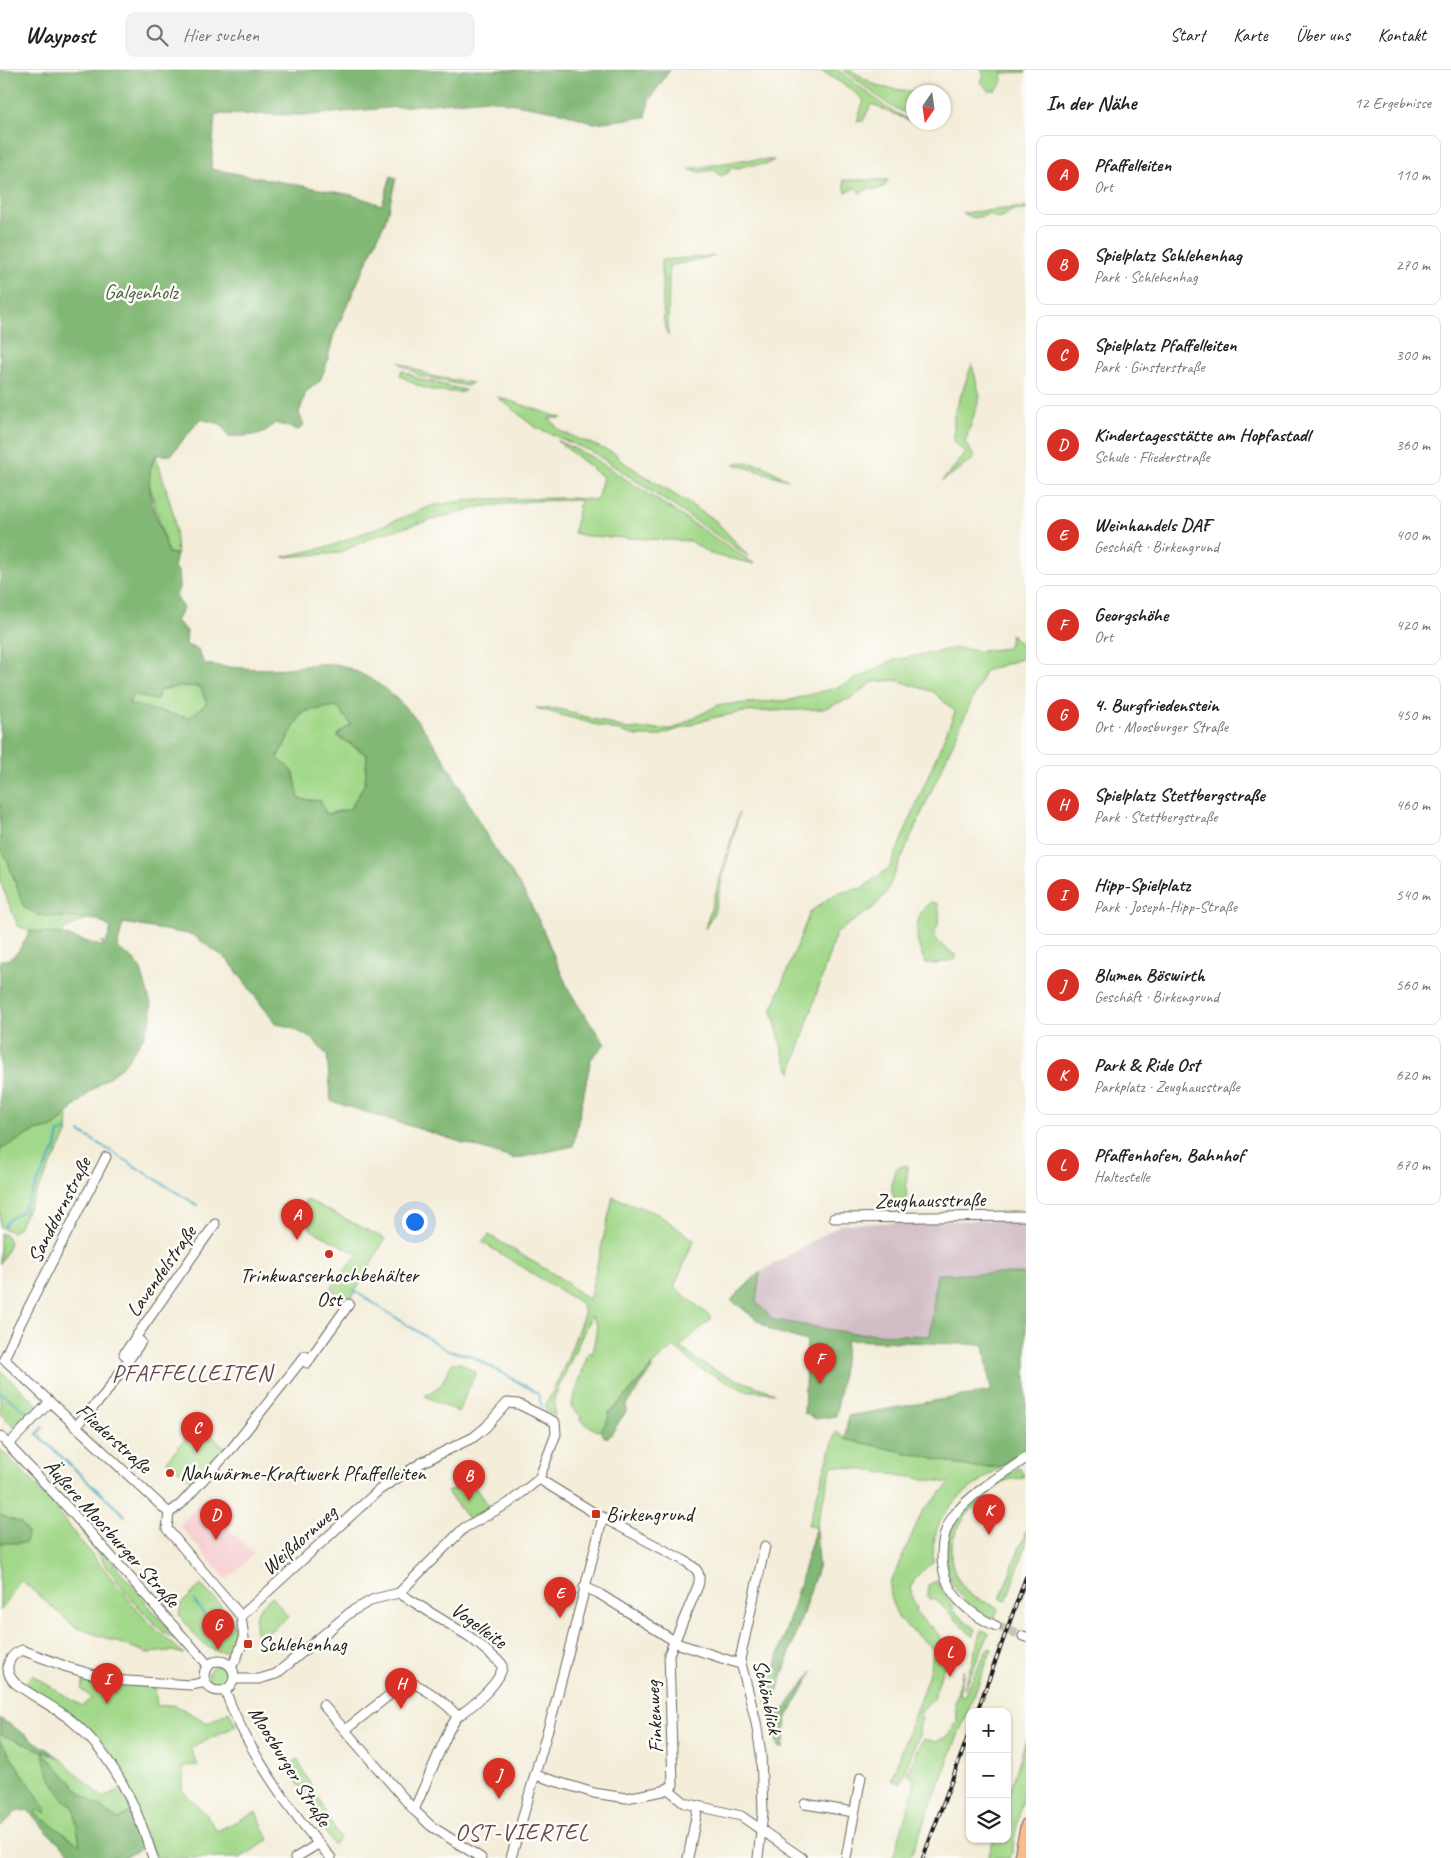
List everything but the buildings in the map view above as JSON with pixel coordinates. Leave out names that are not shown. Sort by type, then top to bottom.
[{"type":"main road","points":[[1019,1858],[1026,1824]]},
{"type":"street","name":"Sanddornstraße","points":[[4,1359],[106,1157]]},
{"type":"street","name":"Zeughausstraße","points":[[834,1218],[1026,1216]]},
{"type":"street","name":"Lavendelstraße","points":[[75,1427],[106,1394],[129,1358],[124,1354],[215,1224]]},
{"type":"street","points":[[349,1304],[302,1369],[298,1366],[233,1447],[180,1504],[169,1513],[167,1529],[241,1616],[244,1638],[231,1667],[234,1679],[259,1679],[276,1674],[352,1611],[374,1599],[399,1593],[464,1528],[510,1503],[539,1479],[603,1518],[656,1544],[698,1570],[700,1576],[698,1586],[673,1641]]},
{"type":"street","name":"Fliederstraße","points":[[4,1359],[169,1513]]},
{"type":"street","name":"Fliederstraße","points":[[9,1444],[49,1403]]},
{"type":"street","name":"Weißdornweg","points":[[241,1616],[388,1483],[421,1463],[474,1437],[486,1427],[507,1403],[518,1404],[552,1420],[556,1426],[556,1434],[539,1479]]},
{"type":"street","name":"Äußere Moosburger Straße","points":[[0,1434],[209,1666]]},
{"type":"street","points":[[996,1626],[972,1613],[953,1594],[943,1568],[943,1541],[950,1522],[962,1506],[1026,1458]]},
{"type":"street","points":[[511,1858],[559,1690],[603,1518]]},
{"type":"street","name":"Schönblick","points":[[758,1858],[762,1830],[761,1754],[756,1722],[740,1664],[765,1546]]},
{"type":"street","points":[[584,1587],[598,1593],[673,1641],[740,1664]]},
{"type":"street","name":"Vogelleite","points":[[399,1593],[470,1637],[502,1664],[502,1670],[488,1689],[475,1704],[457,1718]]},
{"type":"street","name":"Finkenweg","points":[[668,1789],[674,1785],[668,1664],[673,1641]]},
{"type":"street","points":[[153,1858],[136,1810],[101,1752],[72,1721],[15,1683],[8,1674],[8,1665],[13,1655],[22,1650],[67,1667],[112,1680],[191,1685],[206,1682],[205,1673],[209,1666],[220,1661],[231,1667]]},
{"type":"street","name":"Moosburger Straße","points":[[225,1690],[234,1679]]},
{"type":"street","name":"Moosburger Straße","points":[[206,1682],[214,1690],[225,1690]]},
{"type":"street","points":[[344,1730],[409,1682],[452,1709],[457,1718],[449,1730],[414,1810]]},
{"type":"street","name":"Moosburger Straße","points":[[225,1690],[239,1721],[266,1770],[330,1858]]},
{"type":"street","points":[[323,1705],[414,1810],[431,1826],[481,1858]]},
{"type":"street","points":[[535,1775],[614,1797],[626,1798],[668,1789],[679,1799],[698,1806],[734,1813],[802,1858]]},
{"type":"street","points":[[846,1858],[861,1778]]},
{"type":"street","points":[[805,1804],[854,1812]]},
{"type":"street","points":[[688,1858],[698,1806]]},
{"type":"street","points":[[294,1858],[318,1844]]},
{"type":"shaded area","points":[[1026,1219],[1026,1274],[937,1274],[930,1336],[851,1333],[774,1320],[756,1302],[760,1272],[842,1224]]},
{"type":"shaded area","points":[[200,1503],[254,1553],[227,1580],[180,1526]]},
{"type":"green space","name":"Galgenholz","points":[[0,70],[670,70],[649,100],[646,117],[594,123],[561,112],[487,99],[310,115],[215,114],[211,169],[352,195],[382,205],[391,176],[396,178],[386,219],[333,337],[326,366],[320,381],[306,392],[299,413],[304,425],[299,430],[275,423],[260,433],[248,436],[229,436],[221,424],[200,419],[171,455],[156,455],[151,467],[150,491],[153,504],[168,553],[177,554],[174,567],[179,572],[179,588],[176,595],[183,609],[176,621],[187,631],[186,645],[198,649],[204,664],[256,669],[322,664],[343,666],[369,678],[391,694],[428,735],[443,758],[489,839],[529,901],[572,994],[605,1044],[591,1059],[573,1146],[514,1159],[331,1101],[327,1055],[312,1039],[292,1028],[275,1023],[229,961],[193,935],[123,923],[118,944],[119,949],[135,961],[141,970],[151,1004],[152,1017],[143,1038],[123,1066],[92,1090],[54,1127],[35,1131],[0,1150],[0,960],[6,960],[15,955],[30,931],[61,934],[104,947],[101,941],[106,943],[111,928],[98,920],[38,915],[24,907],[8,862],[0,848]],"holes":[[[182,686],[200,687],[207,703],[189,718],[129,704],[133,694],[154,700],[158,698],[159,690]],[[336,706],[351,724],[337,735],[367,755],[365,783],[350,809],[326,814],[321,801],[299,799],[294,775],[277,758],[302,712]]]},
{"type":"green space","points":[[820,70],[838,70],[887,108],[906,119],[871,104],[863,121],[857,121],[864,100]]},
{"type":"green space","points":[[843,70],[850,70],[879,87],[906,91],[906,114],[889,105]]},
{"type":"green space","points":[[981,70],[1025,70],[1026,72],[1002,73],[1002,84],[996,90],[989,91],[981,82],[984,76]]},
{"type":"green space","points":[[743,160],[774,160],[766,164],[748,165],[739,168],[731,167],[728,173],[720,176],[714,170],[700,172],[689,169]]},
{"type":"green space","points":[[843,180],[888,180],[885,186],[876,190],[869,188],[860,193],[855,188],[846,192]]},
{"type":"green space","points":[[1026,207],[1026,210],[1010,211],[1005,217],[997,219],[991,214],[974,218],[962,213]]},
{"type":"green space","points":[[715,256],[669,266],[668,336],[664,324],[661,260]]},
{"type":"green space","points":[[398,362],[435,377],[472,383],[467,386],[420,376]]},
{"type":"green space","points":[[972,364],[980,397],[965,442],[975,458],[942,481],[966,453],[954,443],[954,415]]},
{"type":"green space","points":[[402,370],[419,379],[465,390],[463,392],[445,392],[430,390],[400,375]]},
{"type":"green space","points":[[498,397],[562,418],[549,418],[560,431],[616,454],[620,460],[716,521],[748,556],[594,453],[533,426]]},
{"type":"green space","points":[[556,440],[592,457],[755,564],[710,554],[691,541],[587,536],[574,533],[580,500],[532,501],[479,507],[377,535],[340,553],[283,557],[331,546],[434,505],[478,499],[571,498],[597,500],[603,477]]},
{"type":"green space","points":[[156,455],[174,516],[177,554],[168,553],[149,483],[148,474]]},
{"type":"green space","points":[[740,462],[762,465],[788,480],[734,464]]},
{"type":"green space","points":[[1011,634],[1019,643],[1026,646],[1026,657],[985,671],[886,893],[874,907],[836,933],[791,1073],[785,1060],[772,1010],[810,912],[835,894],[862,888],[890,867],[955,712],[934,692],[896,680],[873,682],[851,698],[823,709],[743,712],[712,718],[658,736],[637,736],[536,708],[559,709],[628,729],[673,729],[718,705],[791,700],[841,686],[894,660],[956,648],[983,651],[1007,648],[1010,643]]},
{"type":"green space","points":[[182,686],[200,687],[207,703],[189,719],[129,705],[132,694]]},
{"type":"green space","points":[[336,706],[351,724],[337,736],[367,755],[365,783],[350,809],[326,814],[321,801],[299,799],[294,773],[277,758],[302,712]]},
{"type":"green space","points":[[739,813],[714,912],[705,929]]},
{"type":"green space","points":[[0,848],[8,862],[24,907],[38,915],[87,919],[65,928],[61,934],[57,935],[30,931],[18,926],[0,881]]},
{"type":"green space","points":[[931,902],[938,904],[939,914],[935,936],[944,947],[955,955],[956,959],[935,964],[926,963],[922,956],[917,939],[918,922],[920,914]]},
{"type":"green space","points":[[68,1115],[67,1134],[18,1228],[12,1232],[0,1227],[0,1150],[35,1131],[54,1127]]},
{"type":"green space","points":[[907,1165],[906,1213],[899,1212],[893,1195],[892,1179],[897,1168]]},
{"type":"green space","points":[[613,1197],[658,1214],[694,1240],[674,1287],[712,1318],[680,1346],[712,1369],[775,1393],[744,1390],[699,1368],[674,1347],[656,1362],[609,1412],[608,1420],[601,1430],[597,1431],[579,1419],[582,1417],[571,1407],[588,1353],[593,1353],[597,1325],[591,1316],[554,1398],[555,1416],[547,1412],[545,1407],[566,1363],[584,1314],[582,1304],[482,1242],[489,1235],[560,1278],[589,1300]]},
{"type":"green space","points":[[306,1199],[385,1239],[350,1301],[330,1289],[358,1254],[311,1230],[309,1224],[311,1219],[304,1215],[300,1221],[297,1220]]},
{"type":"green space","points":[[0,1233],[7,1236],[10,1243],[0,1264]]},
{"type":"green space","points":[[760,1272],[756,1302],[774,1320],[851,1333],[930,1336],[937,1274],[1026,1274],[1026,1449],[1001,1467],[971,1467],[845,1439],[848,1416],[991,1391],[984,1345],[847,1340],[836,1416],[816,1419],[804,1413],[807,1341],[772,1331],[731,1300]]},
{"type":"green space","points":[[452,1363],[461,1363],[476,1372],[458,1412],[425,1396],[441,1385]]},
{"type":"green space","points":[[652,1367],[653,1369],[626,1405],[627,1410],[609,1437],[604,1437],[601,1430],[608,1420],[609,1412],[618,1405]]},
{"type":"green space","points":[[0,1370],[38,1405],[38,1409],[19,1427],[14,1427],[0,1413]]},
{"type":"green space","points":[[198,1424],[226,1448],[195,1484],[167,1461]]},
{"type":"green space","points":[[836,1432],[845,1439],[971,1467],[1001,1467],[962,1495],[943,1516],[937,1529],[933,1563],[921,1572],[913,1582],[911,1594],[917,1608],[915,1611],[950,1648],[933,1699],[921,1711],[919,1735],[900,1784],[891,1780],[927,1680],[934,1650],[899,1619],[891,1600],[890,1584],[922,1512],[950,1483],[832,1465],[816,1527],[808,1525]]},
{"type":"green space","points":[[0,1449],[51,1500],[75,1534],[147,1621],[184,1654],[172,1651],[148,1653],[75,1627],[21,1580],[0,1611]]},
{"type":"green space","points":[[1019,1467],[1024,1476],[1023,1478],[1010,1479],[1002,1483],[966,1516],[958,1527],[951,1551],[952,1564],[957,1577],[969,1594],[998,1609],[994,1619],[979,1612],[967,1603],[957,1591],[946,1563],[946,1548],[950,1533],[963,1511],[978,1497]]},
{"type":"green space","points":[[470,1480],[490,1509],[469,1520],[447,1492]]},
{"type":"green space","points":[[0,1515],[21,1523],[27,1532],[26,1543],[0,1543]]},
{"type":"green space","points":[[82,1525],[179,1642],[167,1635],[140,1609],[81,1531]]},
{"type":"green space","points":[[816,1527],[818,1567],[772,1707],[779,1717],[813,1671],[786,1719],[783,1749],[778,1747],[766,1699]]},
{"type":"green space","points":[[816,1527],[818,1567],[772,1707],[778,1717],[813,1671],[786,1719],[783,1749],[778,1747],[766,1699]]},
{"type":"green space","points":[[1026,1531],[1026,1546],[1006,1601],[1000,1599]]},
{"type":"green space","points":[[936,1581],[954,1608],[952,1610],[976,1629],[973,1637],[939,1603],[933,1598],[931,1600],[927,1595],[928,1585]]},
{"type":"green space","points":[[201,1585],[222,1607],[233,1624],[234,1642],[228,1651],[220,1652],[206,1646],[179,1615],[181,1604]]},
{"type":"green space","points":[[272,1596],[288,1617],[262,1637],[256,1635],[256,1617],[259,1609]]},
{"type":"green space","points":[[981,1630],[989,1633],[964,1690]]},
{"type":"green space","points":[[988,1648],[992,1649],[969,1708],[966,1708],[966,1715],[910,1858],[893,1858],[914,1789],[914,1778],[907,1773],[923,1739],[936,1742],[949,1735],[957,1721],[955,1702],[963,1671],[959,1694],[964,1696]]},
{"type":"green space","points":[[219,1665],[227,1668],[230,1676],[227,1684],[219,1687],[211,1684],[208,1676],[211,1668]]},
{"type":"green space","points":[[32,1675],[82,1706],[92,1698],[81,1689],[85,1677],[110,1683],[155,1687],[157,1706],[175,1705],[208,1723],[229,1711],[236,1726],[190,1748],[198,1765],[184,1766],[182,1790],[207,1815],[217,1831],[256,1812],[269,1840],[240,1858],[156,1858],[125,1791],[98,1743],[74,1716],[58,1704],[23,1684]]},
{"type":"green space","points":[[0,1718],[60,1758],[0,1734]]},
{"type":"green space","points":[[0,1734],[60,1758],[103,1798],[120,1789],[131,1811],[118,1820],[82,1794],[44,1753],[64,1799],[74,1808],[80,1846],[34,1813],[37,1809],[46,1809],[0,1740]]},
{"type":"green space","points":[[0,1740],[46,1809],[46,1813],[37,1810],[35,1813],[80,1845],[74,1808],[53,1783],[44,1760],[43,1752],[82,1794],[118,1820],[131,1811],[143,1848],[123,1858],[76,1858],[47,1832],[28,1810],[16,1812],[0,1828],[0,1804],[3,1799],[0,1794]]},
{"type":"green space","points":[[1026,1740],[1026,1778],[1011,1858],[988,1858],[993,1843],[1011,1843],[1011,1788]]},
{"type":"green space","points":[[297,1759],[340,1839],[334,1845],[325,1831],[328,1828],[286,1766]]},
{"type":"waterway","points":[[4,1227],[7,1221],[23,1210],[56,1147],[59,1133],[67,1130]]},
{"type":"waterway","points":[[80,1132],[197,1205]]},
{"type":"waterway","points":[[353,1290],[448,1351],[469,1355],[531,1389],[538,1394],[542,1407]]},
{"type":"waterway","points":[[0,1392],[26,1411]]},
{"type":"waterway","points":[[43,1427],[37,1434],[125,1516]]},
{"type":"waterway","points":[[194,1601],[218,1634]]},
{"type":"tunnel","points":[[996,1626],[1023,1636]]},
{"type":"railway","points":[[978,1708],[1026,1577]]},
{"type":"railway","points":[[923,1858],[966,1742]]},
{"type":"place","name":"Pfaffelleiten","points":[[297,1240]]},
{"type":"place","name":"Trinkwasserhochbehälter Ost","points":[[329,1254]]},
{"type":"place","name":"Georgshöhe","points":[[820,1384]]},
{"type":"place","name":"Spielplatz Pfaffelleiten","points":[[197,1453]]},
{"type":"place","name":"Nahwärme-Kraftwerk Pfaffelleiten","points":[[170,1473]]},
{"type":"place","name":"Spielplatz Schlehenhag","points":[[469,1501]]},
{"type":"place","name":"Birkengrund","points":[[596,1514]]},
{"type":"place","name":"Park & Ride Ost","points":[[989,1535]]},
{"type":"place","name":"Kindertagesstätte am Hopfastadl","points":[[216,1540]]},
{"type":"place","name":"Weinhandels DAF","points":[[560,1618]]},
{"type":"place","name":"Schlehenhag","points":[[248,1644]]},
{"type":"place","name":"4. Burgfriedenstein","points":[[218,1650]]},
{"type":"place","name":"Pfaffenhofen, Bahnhof","points":[[950,1677]]},
{"type":"place","name":"Hipp-Spielplatz","points":[[107,1704]]},
{"type":"place","name":"Spielplatz Stettbergstraße","points":[[401,1709]]},
{"type":"place","name":"Blumen Böswirth","points":[[499,1799]]},
{"type":"district","name":"PFAFFELLEITEN","points":[[192,1373]]},
{"type":"district","name":"OST-VIERTEL","points":[[522,1832]]}]
